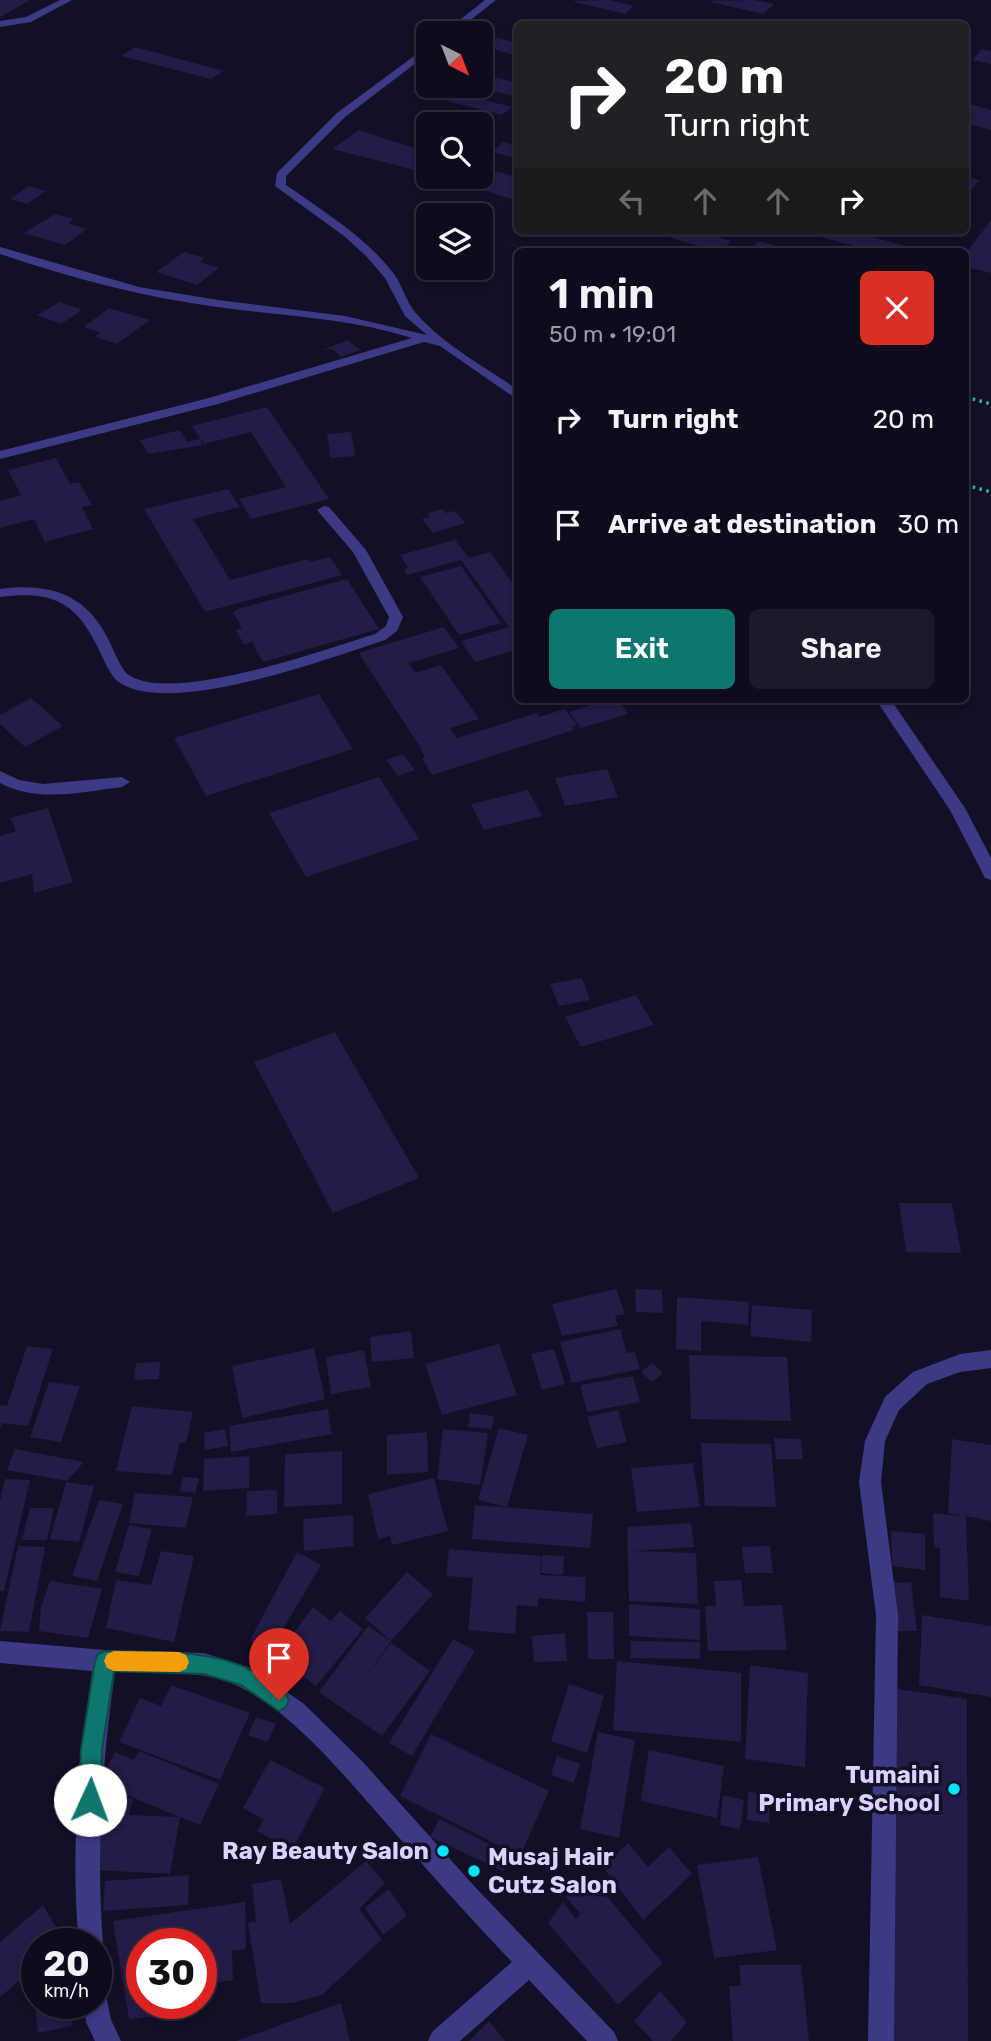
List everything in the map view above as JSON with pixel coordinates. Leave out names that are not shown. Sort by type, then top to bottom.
[{"type":"street","points":[[0,24],[28,20],[67,0]]},
{"type":"street","points":[[464,21],[491,0]]},
{"type":"street","points":[[416,58],[341,115],[281,175],[280,186],[348,234],[370,254],[390,278],[410,313],[448,346],[514,393]]},
{"type":"street","points":[[0,250],[84,277],[183,299],[359,321],[391,327],[448,346]]},
{"type":"street","points":[[0,455],[201,405],[425,338]]},
{"type":"street","points":[[0,593],[42,590],[62,595],[78,606],[97,630],[116,671],[130,684],[161,688],[190,687],[245,676],[380,637],[392,628],[396,617],[359,550],[324,510]]},
{"type":"street","points":[[885,703],[957,808],[991,874]]},
{"type":"street","points":[[0,776],[16,786],[34,790],[122,782]]},
{"type":"street","points":[[881,2041],[887,1615],[870,1482],[875,1441],[892,1404],[920,1378],[960,1363],[991,1359]]},
{"type":"street","points":[[0,1652],[105,1661],[204,1664],[246,1677],[296,1712],[354,1769],[529,1964],[605,2041]]},
{"type":"street","points":[[89,1928],[86,1902],[92,1749],[105,1661]]},
{"type":"street","points":[[441,2041],[529,1964]]},
{"type":"street","points":[[99,2019],[108,2041]]},
{"type":"path","points":[[969,398],[991,404]]},
{"type":"path","points":[[969,486],[991,492]]},
{"type":"building","points":[[0,0],[30,0],[0,17]]},
{"type":"building","points":[[609,0],[634,6],[625,14],[571,1]]},
{"type":"building","points":[[755,0],[774,4],[763,14],[707,1]]},
{"type":"building","points":[[494,37],[514,42],[514,55],[494,50]]},
{"type":"building","points":[[135,47],[224,71],[211,79],[121,56]]},
{"type":"building","points":[[981,49],[991,51],[991,64],[973,60]]},
{"type":"building","points":[[494,77],[514,82],[514,96],[494,91]]},
{"type":"building","points":[[435,98],[477,98],[512,107],[502,115]]},
{"type":"building","points":[[969,104],[991,110],[991,130],[969,124]]},
{"type":"building","points":[[359,130],[416,149],[416,170],[332,149]]},
{"type":"building","points":[[503,142],[514,145],[514,158],[493,151]]},
{"type":"building","points":[[493,170],[514,175],[514,200],[479,189],[493,189]]},
{"type":"building","points":[[969,178],[979,180],[969,193]]},
{"type":"building","points":[[29,186],[46,191],[27,204],[10,199]]},
{"type":"building","points":[[55,214],[74,219],[68,223],[87,229],[65,245],[24,233]]},
{"type":"building","points":[[991,220],[991,273],[969,268],[969,249]]},
{"type":"building","points":[[660,235],[709,235],[731,241],[724,248],[706,248]]},
{"type":"building","points":[[865,235],[912,248],[862,248],[816,236]]},
{"type":"building","points":[[758,241],[784,248],[752,248]]},
{"type":"building","points":[[184,252],[204,258],[200,262],[219,268],[197,285],[156,272]]},
{"type":"building","points":[[60,302],[80,309],[79,312],[61,324],[37,315]]},
{"type":"building","points":[[109,308],[150,320],[117,344],[95,337],[101,333],[84,327]]},
{"type":"building","points":[[348,340],[360,350],[341,357],[332,349],[323,350]]},
{"type":"building","points":[[267,407],[329,499],[251,519],[239,499],[286,487],[251,432],[204,444],[192,426]]},
{"type":"building","points":[[180,430],[187,442],[200,439],[203,445],[148,454],[140,440]]},
{"type":"building","points":[[351,432],[355,456],[331,458],[327,434]]},
{"type":"building","points":[[56,458],[70,484],[79,482],[92,505],[82,507],[93,529],[45,542],[34,519],[0,528],[0,501],[21,495],[8,470]]},
{"type":"building","points":[[228,489],[240,507],[193,519],[230,580],[308,559],[310,562],[330,557],[342,575],[205,612],[144,509]]},
{"type":"building","points":[[442,509],[445,513],[455,511],[465,523],[433,533],[422,519],[430,517],[427,514]]},
{"type":"building","points":[[455,540],[469,558],[490,552],[514,585],[514,650],[475,662],[461,641],[509,627],[461,560],[407,575],[404,570],[408,568],[400,555]]},
{"type":"building","points":[[461,566],[501,623],[459,635],[420,577]]},
{"type":"building","points":[[347,579],[379,629],[263,662],[252,642],[244,645],[236,630],[242,628],[233,612]]},
{"type":"building","points":[[444,627],[459,648],[409,663],[415,673],[441,665],[479,719],[450,728],[457,738],[537,713],[539,717],[565,709],[577,725],[572,727],[574,730],[432,775],[422,758],[425,757],[420,747],[360,655],[361,652]]},
{"type":"building","points":[[319,694],[353,749],[206,796],[174,738]]},
{"type":"building","points":[[31,698],[63,726],[25,747],[0,724],[0,715]]},
{"type":"building","points":[[599,703],[620,703],[628,714],[581,728],[569,712]]},
{"type":"building","points":[[403,754],[415,770],[398,776],[386,760]]},
{"type":"building","points":[[607,769],[618,797],[565,806],[555,778]]},
{"type":"building","points":[[379,777],[419,839],[306,877],[269,813]]},
{"type":"building","points":[[528,790],[542,816],[484,830],[471,804]]},
{"type":"building","points":[[48,808],[73,882],[34,893],[32,874],[0,883],[0,836],[16,831],[10,818]]},
{"type":"building","points":[[582,978],[590,1000],[559,1006],[550,984]]},
{"type":"building","points":[[636,995],[654,1025],[581,1047],[565,1017]]},
{"type":"building","points":[[335,1032],[419,1178],[333,1213],[254,1062]]},
{"type":"building","points":[[899,1203],[952,1203],[961,1253],[906,1252]]},
{"type":"building","points":[[616,1289],[625,1314],[615,1316],[618,1326],[562,1336],[552,1304]]},
{"type":"building","points":[[635,1289],[662,1290],[663,1313],[636,1312]]},
{"type":"building","points":[[677,1297],[749,1302],[748,1325],[701,1321],[701,1351],[676,1349]]},
{"type":"building","points":[[752,1305],[812,1310],[811,1342],[750,1336]]},
{"type":"building","points":[[620,1329],[627,1353],[635,1352],[640,1369],[572,1383],[560,1342]]},
{"type":"building","points":[[411,1331],[414,1358],[372,1362],[370,1337]]},
{"type":"building","points":[[499,1344],[517,1395],[442,1415],[425,1364]]},
{"type":"building","points":[[27,1346],[53,1349],[28,1426],[3,1423],[0,1429],[0,1405],[7,1406]]},
{"type":"building","points":[[314,1348],[325,1399],[242,1418],[232,1366]]},
{"type":"building","points":[[554,1349],[565,1384],[542,1390],[531,1354]]},
{"type":"building","points":[[364,1350],[371,1387],[331,1394],[326,1357]]},
{"type":"building","points":[[689,1355],[787,1357],[791,1421],[691,1419]]},
{"type":"building","points":[[160,1362],[159,1379],[134,1380],[136,1363]]},
{"type":"building","points":[[652,1363],[663,1373],[652,1382],[641,1372]]},
{"type":"building","points":[[633,1376],[640,1402],[587,1412],[580,1385]]},
{"type":"building","points":[[49,1382],[80,1386],[61,1442],[30,1437]]},
{"type":"building","points":[[132,1406],[193,1412],[186,1443],[180,1443],[172,1475],[116,1471]]},
{"type":"building","points":[[328,1409],[332,1434],[231,1452],[229,1426]]},
{"type":"building","points":[[618,1410],[627,1442],[597,1448],[587,1417]]},
{"type":"building","points":[[470,1413],[494,1416],[492,1429],[468,1427]]},
{"type":"building","points":[[499,1428],[528,1435],[507,1507],[478,1500]]},
{"type":"building","points":[[225,1429],[228,1446],[205,1450],[204,1433]]},
{"type":"building","points":[[443,1429],[488,1433],[480,1485],[437,1479]]},
{"type":"building","points":[[427,1432],[428,1472],[387,1475],[387,1435]]},
{"type":"building","points":[[774,1438],[801,1439],[803,1459],[776,1459]]},
{"type":"building","points":[[952,1439],[991,1445],[991,1521],[966,1516],[969,1601],[940,1597],[940,1548],[934,1547],[933,1513],[961,1516],[948,1513]]},
{"type":"building","points":[[701,1443],[771,1444],[776,1507],[705,1506]]},
{"type":"building","points":[[15,1449],[84,1462],[67,1481],[7,1470]]},
{"type":"building","points":[[342,1451],[342,1504],[284,1507],[285,1454]]},
{"type":"building","points":[[250,1456],[249,1488],[203,1491],[204,1459]]},
{"type":"building","points":[[693,1463],[700,1507],[637,1512],[631,1468]]},
{"type":"building","points":[[183,1477],[199,1478],[195,1493],[180,1491]]},
{"type":"building","points":[[434,1478],[448,1531],[392,1545],[390,1536],[378,1539],[368,1494]]},
{"type":"building","points":[[5,1479],[30,1480],[4,1591],[0,1591],[0,1501]]},
{"type":"building","points":[[66,1482],[94,1486],[79,1542],[50,1539]]},
{"type":"building","points":[[277,1490],[277,1514],[246,1516],[247,1491]]},
{"type":"building","points":[[135,1493],[193,1497],[186,1528],[129,1523]]},
{"type":"building","points":[[99,1500],[123,1504],[97,1581],[72,1576]]},
{"type":"building","points":[[475,1505],[593,1514],[590,1548],[472,1539]]},
{"type":"building","points":[[30,1508],[54,1508],[47,1540],[22,1540]]},
{"type":"building","points":[[353,1515],[354,1546],[304,1551],[303,1519]]},
{"type":"building","points":[[691,1523],[694,1547],[634,1551],[696,1553],[698,1604],[629,1601],[627,1527]]},
{"type":"building","points":[[129,1525],[152,1529],[139,1576],[115,1572]]},
{"type":"building","points":[[891,1531],[925,1534],[925,1570],[892,1566]]},
{"type":"building","points":[[18,1546],[45,1547],[29,1632],[0,1631]]},
{"type":"building","points":[[770,1546],[773,1573],[745,1573],[742,1547]]},
{"type":"building","points":[[449,1549],[541,1556],[540,1575],[586,1577],[585,1602],[538,1598],[538,1607],[517,1605],[515,1634],[468,1630],[473,1578],[446,1576]]},
{"type":"building","points":[[161,1551],[194,1556],[174,1642],[106,1628],[116,1580],[151,1585]]},
{"type":"building","points":[[297,1552],[321,1565],[267,1656],[250,1640]]},
{"type":"building","points":[[542,1555],[564,1556],[563,1575],[541,1573]]},
{"type":"building","points":[[407,1572],[433,1594],[391,1641],[365,1618]]},
{"type":"building","points":[[741,1580],[744,1606],[782,1605],[787,1650],[708,1651],[705,1606],[716,1606],[714,1581]]},
{"type":"building","points":[[50,1581],[102,1589],[88,1638],[39,1631],[41,1607]]},
{"type":"building","points":[[911,1582],[917,1631],[896,1631],[890,1583]]},
{"type":"building","points":[[629,1604],[700,1609],[700,1640],[629,1636]]},
{"type":"building","points":[[313,1607],[331,1621],[340,1611],[363,1629],[316,1686],[276,1657]]},
{"type":"building","points":[[587,1612],[613,1612],[614,1659],[588,1659]]},
{"type":"building","points":[[922,1615],[991,1626],[991,1697],[919,1685]]},
{"type":"building","points":[[368,1626],[391,1641],[363,1681],[391,1643],[430,1671],[382,1736],[319,1692]]},
{"type":"building","points":[[565,1633],[567,1661],[534,1662],[532,1636]]},
{"type":"building","points":[[453,1639],[475,1651],[412,1756],[389,1743]]},
{"type":"building","points":[[631,1641],[700,1642],[700,1659],[630,1658]]},
{"type":"building","points":[[617,1661],[741,1673],[741,1742],[613,1730]]},
{"type":"building","points":[[750,1665],[808,1673],[805,1767],[745,1759]]},
{"type":"building","points":[[569,1684],[604,1696],[587,1753],[551,1741]]},
{"type":"building","points":[[171,1685],[250,1713],[220,1780],[119,1742],[140,1698],[161,1706]]},
{"type":"building","points":[[897,1689],[967,1699],[968,2041],[889,2041]]},
{"type":"building","points":[[256,1717],[276,1724],[267,1742],[248,1735]]},
{"type":"building","points":[[598,1732],[635,1740],[619,1838],[580,1829]]},
{"type":"building","points":[[431,1734],[549,1791],[520,1856],[400,1796]]},
{"type":"building","points":[[649,1750],[724,1766],[717,1818],[641,1801]]},
{"type":"building","points":[[139,1751],[219,1784],[200,1825],[180,1817],[170,1874],[94,1870],[107,1797],[133,1798],[129,1815],[179,1817],[99,1783],[115,1752],[134,1760]]},
{"type":"building","points":[[557,1756],[580,1764],[574,1783],[551,1775]]},
{"type":"building","points":[[270,1760],[325,1788],[292,1850],[257,1831],[264,1820],[243,1808]]},
{"type":"building","points":[[748,1792],[770,1794],[769,1823],[747,1820]]},
{"type":"building","points":[[723,1795],[744,1800],[740,1829],[720,1825]]},
{"type":"building","points":[[439,1819],[513,1856],[503,1871],[430,1837]]},
{"type":"building","points":[[628,1843],[648,1867],[669,1847],[692,1874],[643,1920],[603,1867]]},
{"type":"building","points":[[758,1857],[777,1950],[714,1958],[697,1865]]},
{"type":"building","points":[[366,1861],[385,1883],[359,1909],[382,1939],[322,1995],[292,2003],[261,2003],[248,1923],[256,1922],[252,1884],[281,1879],[290,1924]]},
{"type":"building","points":[[588,1874],[663,1963],[618,2005],[548,1923],[563,1902],[576,1919],[581,1914],[565,1896]]},
{"type":"building","points":[[189,1875],[188,1905],[103,1911],[105,1881]]},
{"type":"building","points":[[389,1889],[407,1916],[383,1935],[365,1908]]},
{"type":"building","points":[[245,1902],[246,1949],[232,1951],[233,1980],[217,1982],[217,1928],[126,1928],[126,2001],[113,1921]]},
{"type":"building","points":[[43,1905],[57,1928],[21,1928],[21,1979],[0,1997],[0,1942]]},
{"type":"building","points":[[739,1965],[801,1965],[809,2041],[733,2041],[729,1986],[741,1986]]},
{"type":"building","points":[[660,1991],[687,2022],[671,2041],[653,2041],[634,2021]]},
{"type":"building","points":[[341,2003],[350,2041],[236,2041]]},
{"type":"building","points":[[36,2019],[71,2019],[72,2026],[38,2033]]},
{"type":"building","points":[[489,2021],[505,2041],[469,2041]]},
{"type":"slow traffic","points":[[114,1661],[179,1662]]},
{"type":"place","name":"Tumaini Primary School","points":[[954,1789]]},
{"type":"place","name":"Ray Beauty Salon","points":[[443,1851]]},
{"type":"place","name":"Musaj Hair Cutz Salon","points":[[474,1871]]},
{"type":"route","points":[[90,1800],[92,1749],[105,1661],[157,1660],[204,1664],[246,1677],[279,1700]]}]
